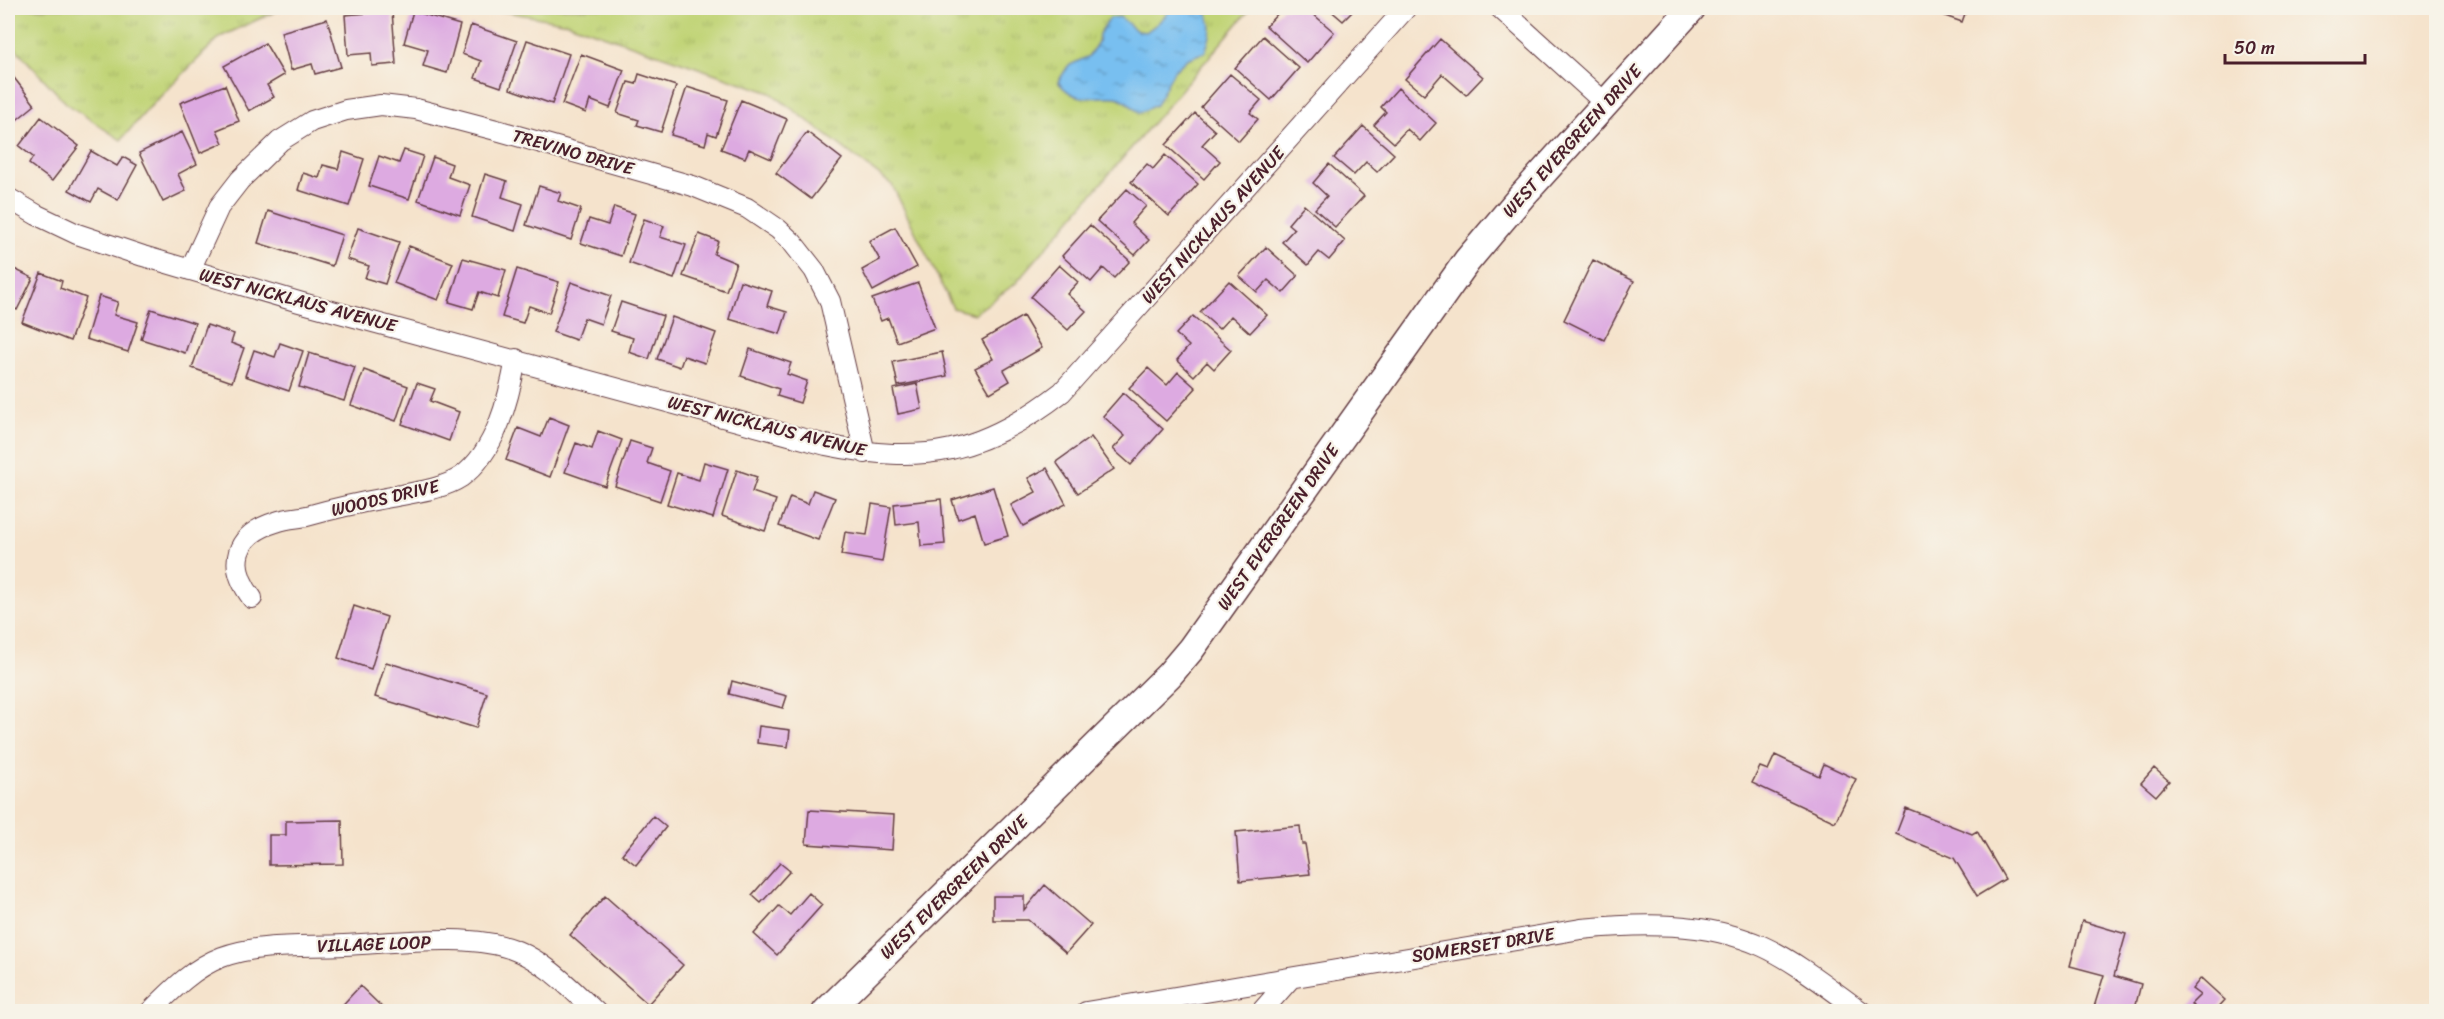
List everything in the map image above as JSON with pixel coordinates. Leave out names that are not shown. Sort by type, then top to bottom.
[{"type":"street","name":"WEST NICKLAUS AVENUE","points":[[8,198],[77,234],[189,270],[826,445],[865,453],[896,456],[932,453],[967,445],[1000,432],[1024,419],[1062,392],[1406,8]]},
{"type":"street","points":[[1500,8],[1605,103]]},
{"type":"street","name":"WEST EVERGREEN DRIVE","points":[[826,1011],[1169,675],[1191,649],[1467,261],[1605,103],[1692,8]]},
{"type":"street","name":"TREVINO DRIVE","points":[[189,270],[219,207],[240,180],[280,141],[312,121],[346,110],[381,105],[416,109],[500,131],[693,186],[747,208],[778,229],[804,255],[830,302],[865,453]]},
{"type":"street","name":"WOODS DRIVE","points":[[252,598],[237,570],[237,561],[242,545],[261,528],[288,518],[434,488],[461,477],[471,468],[498,424],[509,397],[516,359]]},
{"type":"street","name":"SOMERSET DRIVE","points":[[1086,1011],[1581,929],[1650,924],[1720,932],[1764,947],[1862,1011]]},
{"type":"street","name":"VILLAGE LOOP","points":[[150,1011],[176,985],[199,968],[224,956],[285,948],[469,941],[500,946],[529,957],[596,1011]]},
{"type":"street","points":[[1261,1011],[1291,978]]},
{"type":"green space","points":[[8,8],[283,8],[220,37],[147,110],[121,140],[67,104],[16,49],[8,38]]},
{"type":"green space","points":[[486,8],[1251,8],[1016,283],[974,314],[953,308],[892,185],[771,93],[568,23]]},
{"type":"water","points":[[1172,8],[1201,8],[1209,18],[1211,28],[1205,52],[1187,59],[1174,71],[1156,105],[1139,113],[1118,97],[1078,96],[1071,94],[1058,82],[1068,66],[1089,56],[1098,42],[1099,34],[1110,18],[1120,17],[1137,31],[1146,32]]},
{"type":"building","points":[[1283,8],[1306,8],[1334,32],[1307,63],[1266,26]]},
{"type":"building","points":[[1328,8],[1356,8],[1343,21]]},
{"type":"building","points":[[1922,8],[1967,8],[1962,22]]},
{"type":"building","points":[[392,11],[396,64],[372,66],[371,53],[348,55],[345,15]]},
{"type":"building","points":[[413,11],[460,25],[447,73],[423,66],[428,50],[404,43]]},
{"type":"building","points":[[327,19],[341,67],[315,74],[312,64],[291,70],[281,32]]},
{"type":"building","points":[[471,25],[517,41],[501,87],[475,78],[481,61],[462,54]]},
{"type":"building","points":[[1263,36],[1299,68],[1271,100],[1235,68]]},
{"type":"building","points":[[1440,39],[1483,77],[1466,95],[1442,74],[1424,95],[1405,79]]},
{"type":"building","points":[[527,40],[569,54],[552,104],[510,89]]},
{"type":"building","points":[[265,43],[284,75],[267,85],[274,97],[249,111],[224,66]]},
{"type":"building","points":[[581,54],[624,70],[610,108],[590,100],[586,113],[562,104]]},
{"type":"building","points":[[8,70],[35,105],[8,127]]},
{"type":"building","points":[[639,74],[676,86],[661,132],[637,125],[639,120],[617,113],[628,82],[636,84]]},
{"type":"building","points":[[1230,74],[1261,100],[1250,113],[1258,119],[1239,141],[1201,107]]},
{"type":"building","points":[[225,85],[239,121],[217,130],[223,143],[200,153],[180,103]]},
{"type":"building","points":[[687,87],[728,100],[716,136],[708,133],[705,145],[671,135]]},
{"type":"building","points":[[1398,88],[1436,123],[1420,141],[1407,129],[1394,143],[1374,125],[1386,112],[1381,107]]},
{"type":"building","points":[[741,100],[787,119],[771,159],[749,149],[745,158],[721,149]]},
{"type":"building","points":[[1195,113],[1215,131],[1202,145],[1220,161],[1204,179],[1166,145]]},
{"type":"building","points":[[41,117],[79,146],[52,181],[29,164],[33,157],[19,146]]},
{"type":"building","points":[[1363,126],[1394,154],[1377,172],[1366,162],[1354,175],[1334,158]]},
{"type":"building","points":[[182,132],[197,164],[178,174],[186,191],[163,202],[139,153]]},
{"type":"building","points":[[807,132],[842,159],[811,199],[776,173]]},
{"type":"building","points":[[404,150],[423,156],[409,199],[369,186],[379,156],[399,163]]},
{"type":"building","points":[[91,151],[117,166],[123,157],[137,165],[118,200],[98,189],[91,202],[69,190]]},
{"type":"building","points":[[343,152],[364,159],[349,206],[298,190],[303,173],[319,178],[323,165],[338,169]]},
{"type":"building","points":[[1165,155],[1198,184],[1169,216],[1131,182],[1147,164],[1153,169]]},
{"type":"building","points":[[433,157],[452,164],[448,177],[470,185],[460,215],[418,200]]},
{"type":"building","points":[[1329,164],[1364,196],[1335,227],[1315,209],[1327,196],[1313,183]]},
{"type":"building","points":[[485,174],[507,181],[502,197],[523,204],[515,231],[472,217]]},
{"type":"building","points":[[539,186],[561,193],[558,201],[581,209],[571,240],[526,225]]},
{"type":"building","points":[[1127,189],[1146,206],[1131,223],[1149,240],[1135,255],[1097,221]]},
{"type":"building","points":[[1304,205],[1345,241],[1329,260],[1319,252],[1308,265],[1282,242],[1294,229],[1288,224]]},
{"type":"building","points":[[614,207],[635,214],[621,256],[581,243],[589,219],[608,225]]},
{"type":"building","points":[[268,211],[342,235],[332,266],[258,243]]},
{"type":"building","points":[[644,219],[664,226],[660,237],[686,245],[674,279],[629,263]]},
{"type":"building","points":[[1090,225],[1130,261],[1114,278],[1103,268],[1091,282],[1062,256]]},
{"type":"building","points":[[895,227],[917,267],[873,291],[862,270],[880,260],[869,241]]},
{"type":"building","points":[[358,228],[399,242],[385,284],[365,278],[369,266],[347,259]]},
{"type":"building","points":[[699,234],[718,241],[714,254],[736,263],[726,291],[683,276]]},
{"type":"building","points":[[409,246],[453,263],[438,300],[394,283]]},
{"type":"building","points":[[1266,247],[1298,276],[1283,293],[1268,280],[1257,292],[1239,276]]},
{"type":"building","points":[[463,258],[506,270],[498,298],[479,292],[473,309],[449,302]]},
{"type":"building","points":[[1593,260],[1634,281],[1604,340],[1564,320]]},
{"type":"building","points":[[1059,265],[1078,282],[1067,294],[1086,311],[1068,330],[1031,297]]},
{"type":"building","points":[[8,266],[33,278],[17,310],[8,305]]},
{"type":"building","points":[[517,269],[559,282],[549,313],[529,306],[523,323],[502,317]]},
{"type":"building","points":[[41,273],[62,281],[60,288],[86,298],[70,341],[22,322]]},
{"type":"building","points":[[740,281],[772,291],[767,306],[787,312],[780,334],[729,319]]},
{"type":"building","points":[[1229,281],[1267,315],[1250,333],[1231,316],[1219,329],[1200,312]]},
{"type":"building","points":[[571,282],[611,296],[601,324],[584,318],[576,340],[553,332]]},
{"type":"building","points":[[918,283],[935,328],[897,342],[888,318],[881,321],[872,299]]},
{"type":"building","points":[[99,296],[118,302],[114,315],[138,322],[128,352],[86,339]]},
{"type":"building","points":[[621,302],[663,316],[649,359],[629,352],[633,338],[611,331]]},
{"type":"building","points":[[151,309],[195,323],[185,353],[141,339]]},
{"type":"building","points":[[1023,316],[1042,348],[1004,370],[1010,381],[990,393],[975,368],[993,359],[982,340]]},
{"type":"building","points":[[1193,316],[1231,350],[1214,369],[1207,362],[1194,376],[1177,360],[1189,346],[1176,334]]},
{"type":"building","points":[[672,317],[716,333],[705,363],[684,356],[680,367],[657,359]]},
{"type":"building","points":[[207,325],[234,334],[231,343],[244,348],[232,382],[192,368]]},
{"type":"building","points":[[280,343],[303,351],[289,391],[245,376],[254,350],[275,357]]},
{"type":"building","points":[[750,349],[791,363],[787,374],[807,381],[800,403],[777,396],[779,389],[741,376]]},
{"type":"building","points":[[942,352],[947,376],[898,386],[893,362]]},
{"type":"building","points":[[309,353],[355,367],[344,401],[299,387]]},
{"type":"building","points":[[1148,368],[1167,385],[1178,372],[1196,388],[1166,421],[1129,388]]},
{"type":"building","points":[[364,370],[408,386],[396,421],[351,405]]},
{"type":"building","points":[[417,383],[435,389],[430,401],[459,412],[449,441],[402,424]]},
{"type":"building","points":[[917,384],[922,409],[898,414],[893,389]]},
{"type":"building","points":[[1123,393],[1163,429],[1131,465],[1113,449],[1125,436],[1103,416]]},
{"type":"building","points":[[549,417],[569,425],[550,477],[506,460],[518,428],[541,437]]},
{"type":"building","points":[[598,431],[622,440],[605,486],[565,472],[576,443],[592,449]]},
{"type":"building","points":[[1091,437],[1114,469],[1078,493],[1056,462]]},
{"type":"building","points":[[630,441],[652,448],[647,463],[670,471],[660,501],[615,486]]},
{"type":"building","points":[[704,462],[728,469],[713,518],[667,504],[677,473],[699,480]]},
{"type":"building","points":[[1047,468],[1066,504],[1023,526],[1011,505],[1036,492],[1028,478]]},
{"type":"building","points":[[737,470],[757,477],[752,492],[776,500],[765,531],[722,516]]},
{"type":"building","points":[[993,487],[1008,536],[984,543],[975,513],[958,519],[952,500]]},
{"type":"building","points":[[813,490],[835,498],[818,540],[779,526],[790,497],[808,504]]},
{"type":"building","points":[[941,499],[945,544],[921,546],[919,522],[896,525],[894,504]]},
{"type":"building","points":[[872,504],[891,507],[882,562],[841,555],[845,532],[867,535]]},
{"type":"building","points":[[354,606],[387,617],[371,669],[338,658]]},
{"type":"building","points":[[386,662],[487,693],[476,728],[375,697]]},
{"type":"building","points":[[732,681],[787,696],[783,708],[729,694]]},
{"type":"building","points":[[759,726],[790,730],[788,747],[757,743]]},
{"type":"building","points":[[1775,755],[1819,776],[1824,764],[1856,779],[1835,822],[1752,783],[1760,767],[1768,770]]},
{"type":"building","points":[[2154,768],[2169,781],[2156,796],[2141,783]]},
{"type":"building","points":[[1906,808],[1972,834],[1977,831],[2005,879],[1977,896],[1954,858],[1896,834]]},
{"type":"building","points":[[809,810],[894,815],[892,850],[806,844]]},
{"type":"building","points":[[653,816],[666,827],[636,865],[622,854]]},
{"type":"building","points":[[342,820],[343,864],[269,865],[269,835],[286,835],[286,821]]},
{"type":"building","points":[[1300,826],[1310,874],[1240,881],[1236,832]]},
{"type":"building","points":[[780,863],[790,871],[761,903],[752,895]]},
{"type":"building","points":[[1045,885],[1091,925],[1066,953],[1028,920],[993,920],[993,896],[1024,896],[1024,910]]},
{"type":"building","points":[[809,893],[822,905],[777,955],[754,934],[779,906],[790,915]]},
{"type":"building","points":[[605,896],[683,965],[648,1004],[570,935]]},
{"type":"building","points":[[2082,921],[2126,934],[2114,976],[2141,984],[2134,1012],[2110,1012],[2094,1007],[2104,975],[2070,966]]},
{"type":"building","points":[[2201,978],[2225,1000],[2214,1012],[2199,1012],[2191,1004],[2200,995],[2192,989]]},
{"type":"building","points":[[360,986],[387,1012],[336,1012]]}]
